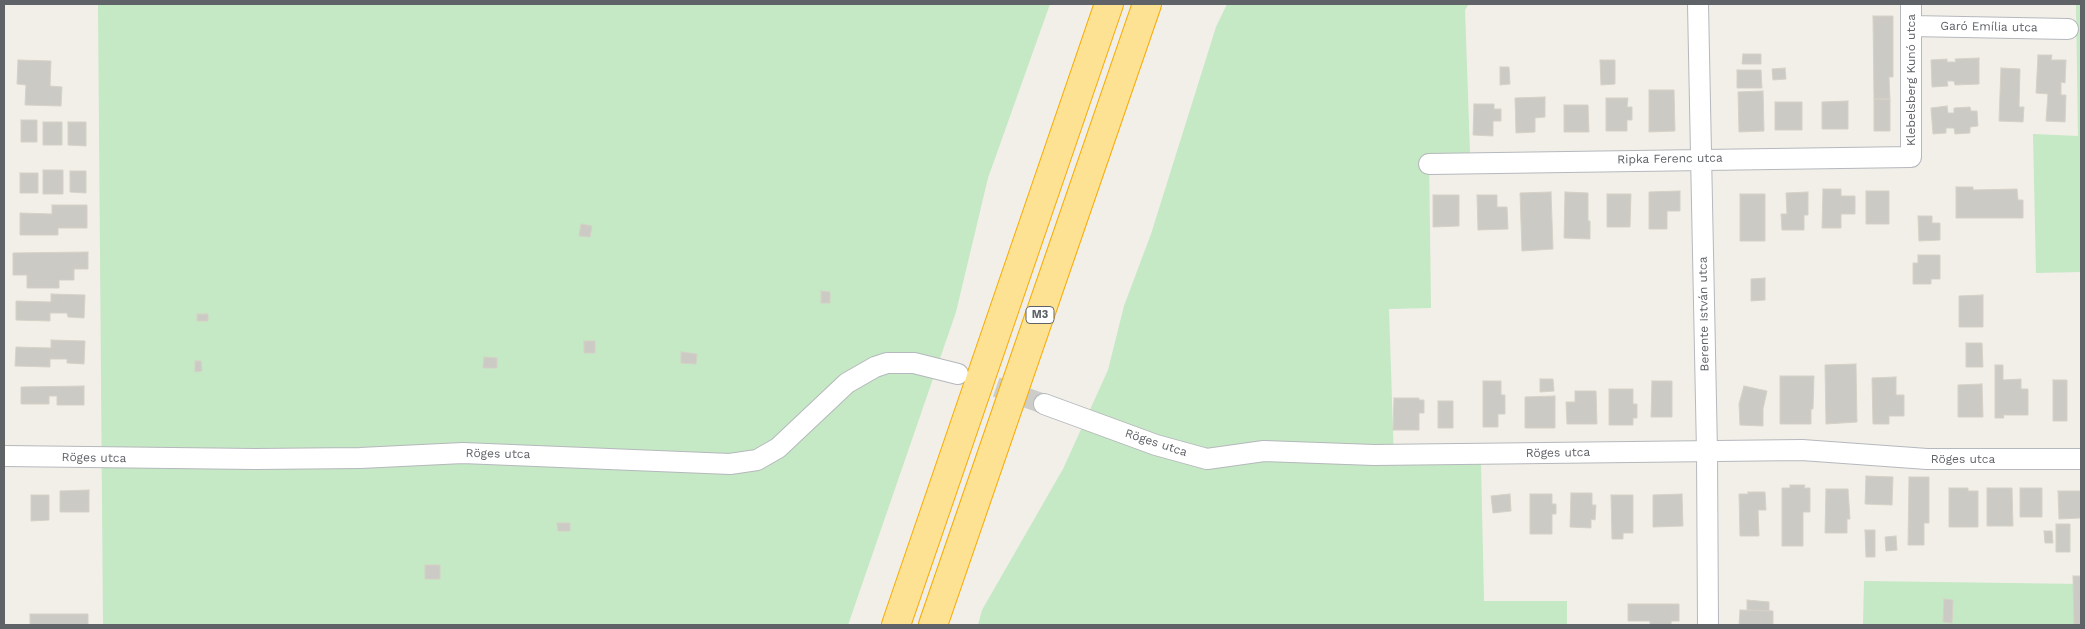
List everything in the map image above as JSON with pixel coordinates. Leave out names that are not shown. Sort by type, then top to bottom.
[{"type":"highway","points":[[896,625],[1109,4]]},
{"type":"highway","name":"M3","points":[[933,625],[1147,4]]},
{"type":"street","name":"Berente István utca","points":[[1698,4],[1707,452],[1708,625]]},
{"type":"street","name":"Klebelsberg Kunó utca","points":[[1911,4],[1911,157]]},
{"type":"street","name":"Garó Emília utca","points":[[1911,26],[2068,29]]},
{"type":"street","name":"Ripka Ferenc utca","points":[[1429,164],[1911,157]]},
{"type":"street","name":"Röges utca","points":[[4,456],[237,459],[360,458],[463,453],[730,464],[757,460],[778,448],[847,383],[875,367],[887,363],[914,363],[958,374]]},
{"type":"street","name":"Röges utca","points":[[1044,404],[1156,445],[1207,459],[1264,451],[1374,455],[1802,450],[1919,459],[2081,459]]},
{"type":"green space","points":[[98,4],[1050,4],[988,178],[956,312],[848,625],[103,625]]},
{"type":"green space","points":[[1227,4],[1469,4],[1465,10],[1470,153],[1429,155],[1431,308],[1389,309],[1394,461],[1481,464],[1484,601],[1567,601],[1567,625],[978,625],[982,610],[1063,469],[1108,370],[1124,306],[1151,234],[1216,27]]},
{"type":"green space","points":[[2076,4],[2081,4],[2081,272],[2036,273],[2033,134],[2078,136]]},
{"type":"green space","points":[[1864,581],[2081,584],[2081,625],[1863,625]]},
{"type":"building","points":[[1873,16],[1893,16],[1893,77],[1889,77],[1890,99],[1874,99]]},
{"type":"building","points":[[1743,54],[1761,54],[1761,64],[1742,64]]},
{"type":"building","points":[[2038,55],[2052,55],[2051,60],[2066,60],[2065,83],[2061,82],[2061,95],[2066,95],[2065,122],[2046,121],[2048,94],[2036,93]]},
{"type":"building","points":[[1979,58],[1979,84],[1955,85],[1954,81],[1947,81],[1948,86],[1932,87],[1931,60],[1947,59],[1947,62],[1956,62],[1955,59]]},
{"type":"building","points":[[18,60],[51,61],[50,86],[62,87],[61,106],[25,105],[26,85],[17,84]]},
{"type":"building","points":[[1600,60],[1615,60],[1615,84],[1601,85]]},
{"type":"building","points":[[1500,67],[1509,67],[1510,84],[1500,85]]},
{"type":"building","points":[[1785,68],[1786,79],[1773,80],[1772,69]]},
{"type":"building","points":[[2001,68],[2020,69],[2019,107],[2024,107],[2023,122],[1999,121]]},
{"type":"building","points":[[1737,70],[1761,70],[1762,88],[1737,88]]},
{"type":"building","points":[[1649,90],[1674,90],[1675,131],[1649,132]]},
{"type":"building","points":[[1763,91],[1764,131],[1739,132],[1738,92]]},
{"type":"building","points":[[1545,97],[1545,117],[1535,118],[1535,132],[1516,133],[1515,98]]},
{"type":"building","points":[[1606,98],[1628,98],[1627,107],[1632,107],[1632,120],[1627,120],[1627,131],[1606,131]]},
{"type":"building","points":[[1874,99],[1890,99],[1890,131],[1874,131]]},
{"type":"building","points":[[1848,101],[1848,129],[1822,129],[1822,102]]},
{"type":"building","points":[[1775,102],[1802,102],[1802,130],[1775,130]]},
{"type":"building","points":[[1474,104],[1494,104],[1494,109],[1501,109],[1501,121],[1493,121],[1493,136],[1473,135]]},
{"type":"building","points":[[1564,105],[1588,105],[1589,132],[1564,132]]},
{"type":"building","points":[[1947,106],[1948,113],[1954,113],[1954,108],[1970,107],[1971,111],[1977,111],[1978,126],[1970,127],[1970,133],[1955,134],[1954,128],[1946,128],[1946,133],[1933,134],[1931,108]]},
{"type":"building","points":[[21,120],[37,120],[37,142],[21,142]]},
{"type":"building","points":[[43,122],[62,122],[62,145],[43,145]]},
{"type":"building","points":[[68,122],[86,122],[86,146],[68,145]]},
{"type":"building","points":[[43,170],[63,170],[63,194],[43,194]]},
{"type":"building","points":[[70,171],[86,171],[86,193],[70,192]]},
{"type":"building","points":[[20,173],[38,173],[38,193],[20,193]]},
{"type":"building","points":[[1956,187],[1973,187],[1973,190],[2017,189],[2018,200],[2023,200],[2023,218],[1956,218]]},
{"type":"building","points":[[1823,189],[1841,189],[1841,196],[1855,196],[1855,214],[1841,214],[1841,228],[1822,228]]},
{"type":"building","points":[[1680,191],[1680,211],[1667,211],[1667,229],[1649,229],[1649,192]]},
{"type":"building","points":[[1866,191],[1889,191],[1889,224],[1866,224]]},
{"type":"building","points":[[1551,192],[1553,249],[1522,251],[1520,193]]},
{"type":"building","points":[[1565,192],[1588,193],[1590,239],[1564,238]]},
{"type":"building","points":[[1808,192],[1808,215],[1804,215],[1804,230],[1782,230],[1781,214],[1787,214],[1786,193]]},
{"type":"building","points":[[1607,194],[1631,194],[1630,227],[1607,227]]},
{"type":"building","points":[[1740,194],[1765,194],[1765,241],[1740,241]]},
{"type":"building","points":[[1433,195],[1459,195],[1459,226],[1433,227]]},
{"type":"building","points":[[1477,195],[1497,195],[1497,207],[1507,207],[1508,229],[1478,230]]},
{"type":"building","points":[[52,205],[87,205],[87,228],[58,228],[58,235],[20,235],[20,213],[52,214]]},
{"type":"building","points":[[1918,216],[1932,216],[1932,223],[1940,223],[1940,240],[1919,241]]},
{"type":"building","points":[[581,224],[592,226],[590,237],[579,236]]},
{"type":"building","points":[[88,252],[88,269],[74,269],[74,280],[59,280],[59,288],[27,288],[27,275],[13,275],[13,253]]},
{"type":"building","points":[[1918,255],[1940,255],[1940,279],[1931,279],[1931,284],[1913,284],[1913,263],[1918,263]]},
{"type":"building","points":[[1765,278],[1765,300],[1751,301],[1751,279]]},
{"type":"building","points":[[821,291],[830,292],[830,303],[821,303]]},
{"type":"building","points":[[51,294],[85,295],[84,318],[68,317],[67,313],[50,313],[50,321],[16,320],[16,301],[51,302]]},
{"type":"building","points":[[1983,295],[1983,327],[1959,327],[1959,296]]},
{"type":"building","points":[[197,314],[208,314],[208,321],[197,321]]},
{"type":"building","points":[[51,340],[85,341],[84,364],[67,363],[67,359],[50,359],[50,367],[15,366],[16,347],[51,348]]},
{"type":"building","points":[[584,341],[595,341],[595,353],[584,353]]},
{"type":"building","points":[[1966,343],[1982,343],[1983,367],[1966,367]]},
{"type":"building","points":[[681,352],[697,354],[696,364],[681,363]]},
{"type":"building","points":[[484,357],[497,358],[497,368],[483,368]]},
{"type":"building","points":[[195,361],[201,361],[202,371],[195,372]]},
{"type":"building","points":[[1856,364],[1857,422],[1826,424],[1825,365]]},
{"type":"building","points":[[1995,365],[2003,365],[2003,380],[2021,379],[2021,389],[2028,389],[2028,415],[2003,415],[2004,418],[1995,418]]},
{"type":"building","points":[[1780,376],[1814,376],[1811,424],[1780,424]]},
{"type":"building","points":[[1896,377],[1896,395],[1904,395],[1904,416],[1889,416],[1889,424],[1873,424],[1872,378]]},
{"type":"building","points":[[1540,379],[1553,379],[1554,391],[1540,392]]},
{"type":"building","points":[[2053,380],[2067,380],[2067,421],[2053,421]]},
{"type":"building","points":[[1483,381],[1501,381],[1501,395],[1505,395],[1505,414],[1498,414],[1498,427],[1483,427]]},
{"type":"building","points":[[1652,381],[1672,381],[1672,417],[1651,417]]},
{"type":"building","points":[[1982,384],[1983,417],[1958,417],[1958,385]]},
{"type":"building","points":[[84,386],[84,405],[57,405],[57,396],[49,396],[49,404],[21,404],[21,387]]},
{"type":"building","points":[[1744,386],[1767,391],[1763,409],[1763,426],[1740,425],[1739,404]]},
{"type":"building","points":[[1609,389],[1633,389],[1633,404],[1637,404],[1637,418],[1633,418],[1633,425],[1609,425]]},
{"type":"building","points":[[1575,391],[1596,391],[1597,424],[1567,424],[1566,402],[1575,402]]},
{"type":"building","points":[[1555,396],[1555,428],[1525,428],[1525,397]]},
{"type":"building","points":[[1394,398],[1419,398],[1419,400],[1424,400],[1424,413],[1419,413],[1419,430],[1393,430]]},
{"type":"building","points":[[1438,401],[1453,401],[1453,428],[1438,428]]},
{"type":"building","points":[[1866,476],[1893,477],[1892,505],[1865,504]]},
{"type":"building","points":[[1909,477],[1929,477],[1929,523],[1924,523],[1924,545],[1908,545]]},
{"type":"building","points":[[1790,485],[1805,485],[1804,488],[1810,488],[1810,512],[1803,512],[1803,546],[1782,546],[1782,488],[1790,488]]},
{"type":"building","points":[[1949,488],[1968,488],[1968,491],[1978,491],[1978,527],[1949,527]]},
{"type":"building","points":[[1987,488],[2012,488],[2013,526],[1987,526]]},
{"type":"building","points":[[2020,488],[2042,488],[2042,517],[2020,517]]},
{"type":"building","points":[[1826,489],[1848,489],[1850,519],[1847,519],[1847,533],[1825,533]]},
{"type":"building","points":[[89,490],[89,512],[60,512],[60,491]]},
{"type":"building","points":[[2058,491],[2081,491],[2081,518],[2059,519]]},
{"type":"building","points":[[1748,492],[1765,492],[1766,510],[1758,510],[1759,536],[1740,536],[1739,494],[1748,494]]},
{"type":"building","points":[[1571,493],[1592,493],[1592,505],[1596,505],[1595,520],[1591,519],[1591,528],[1570,527]]},
{"type":"building","points":[[1510,494],[1511,511],[1493,513],[1491,496]]},
{"type":"building","points":[[1530,494],[1552,494],[1552,504],[1556,504],[1556,514],[1552,514],[1552,534],[1530,534]]},
{"type":"building","points":[[1682,494],[1683,526],[1653,527],[1653,495]]},
{"type":"building","points":[[31,495],[49,495],[49,520],[31,521]]},
{"type":"building","points":[[1611,495],[1633,495],[1633,533],[1623,533],[1623,539],[1612,539]]},
{"type":"building","points":[[557,523],[570,523],[570,531],[558,531]]},
{"type":"building","points":[[2056,524],[2070,524],[2070,552],[2056,552]]},
{"type":"building","points":[[1865,530],[1875,530],[1875,557],[1866,557]]},
{"type":"building","points":[[2044,531],[2052,531],[2053,543],[2045,543]]},
{"type":"building","points":[[1896,536],[1897,550],[1886,551],[1885,537]]},
{"type":"building","points":[[425,565],[440,565],[440,579],[425,579]]},
{"type":"building","points":[[2073,576],[2081,576],[2081,625],[2074,625]]},
{"type":"building","points":[[1944,599],[1953,600],[1952,623],[1943,622]]},
{"type":"building","points":[[1747,600],[1769,602],[1769,611],[1747,610]]},
{"type":"building","points":[[1628,604],[1679,604],[1679,621],[1671,621],[1671,625],[1650,625],[1650,621],[1628,621]]},
{"type":"building","points":[[1740,610],[1773,611],[1773,625],[1739,625]]},
{"type":"building","points":[[30,614],[88,614],[88,625],[30,625]]},
{"type":"tunnel","points":[[968,377],[1044,404]]}]
